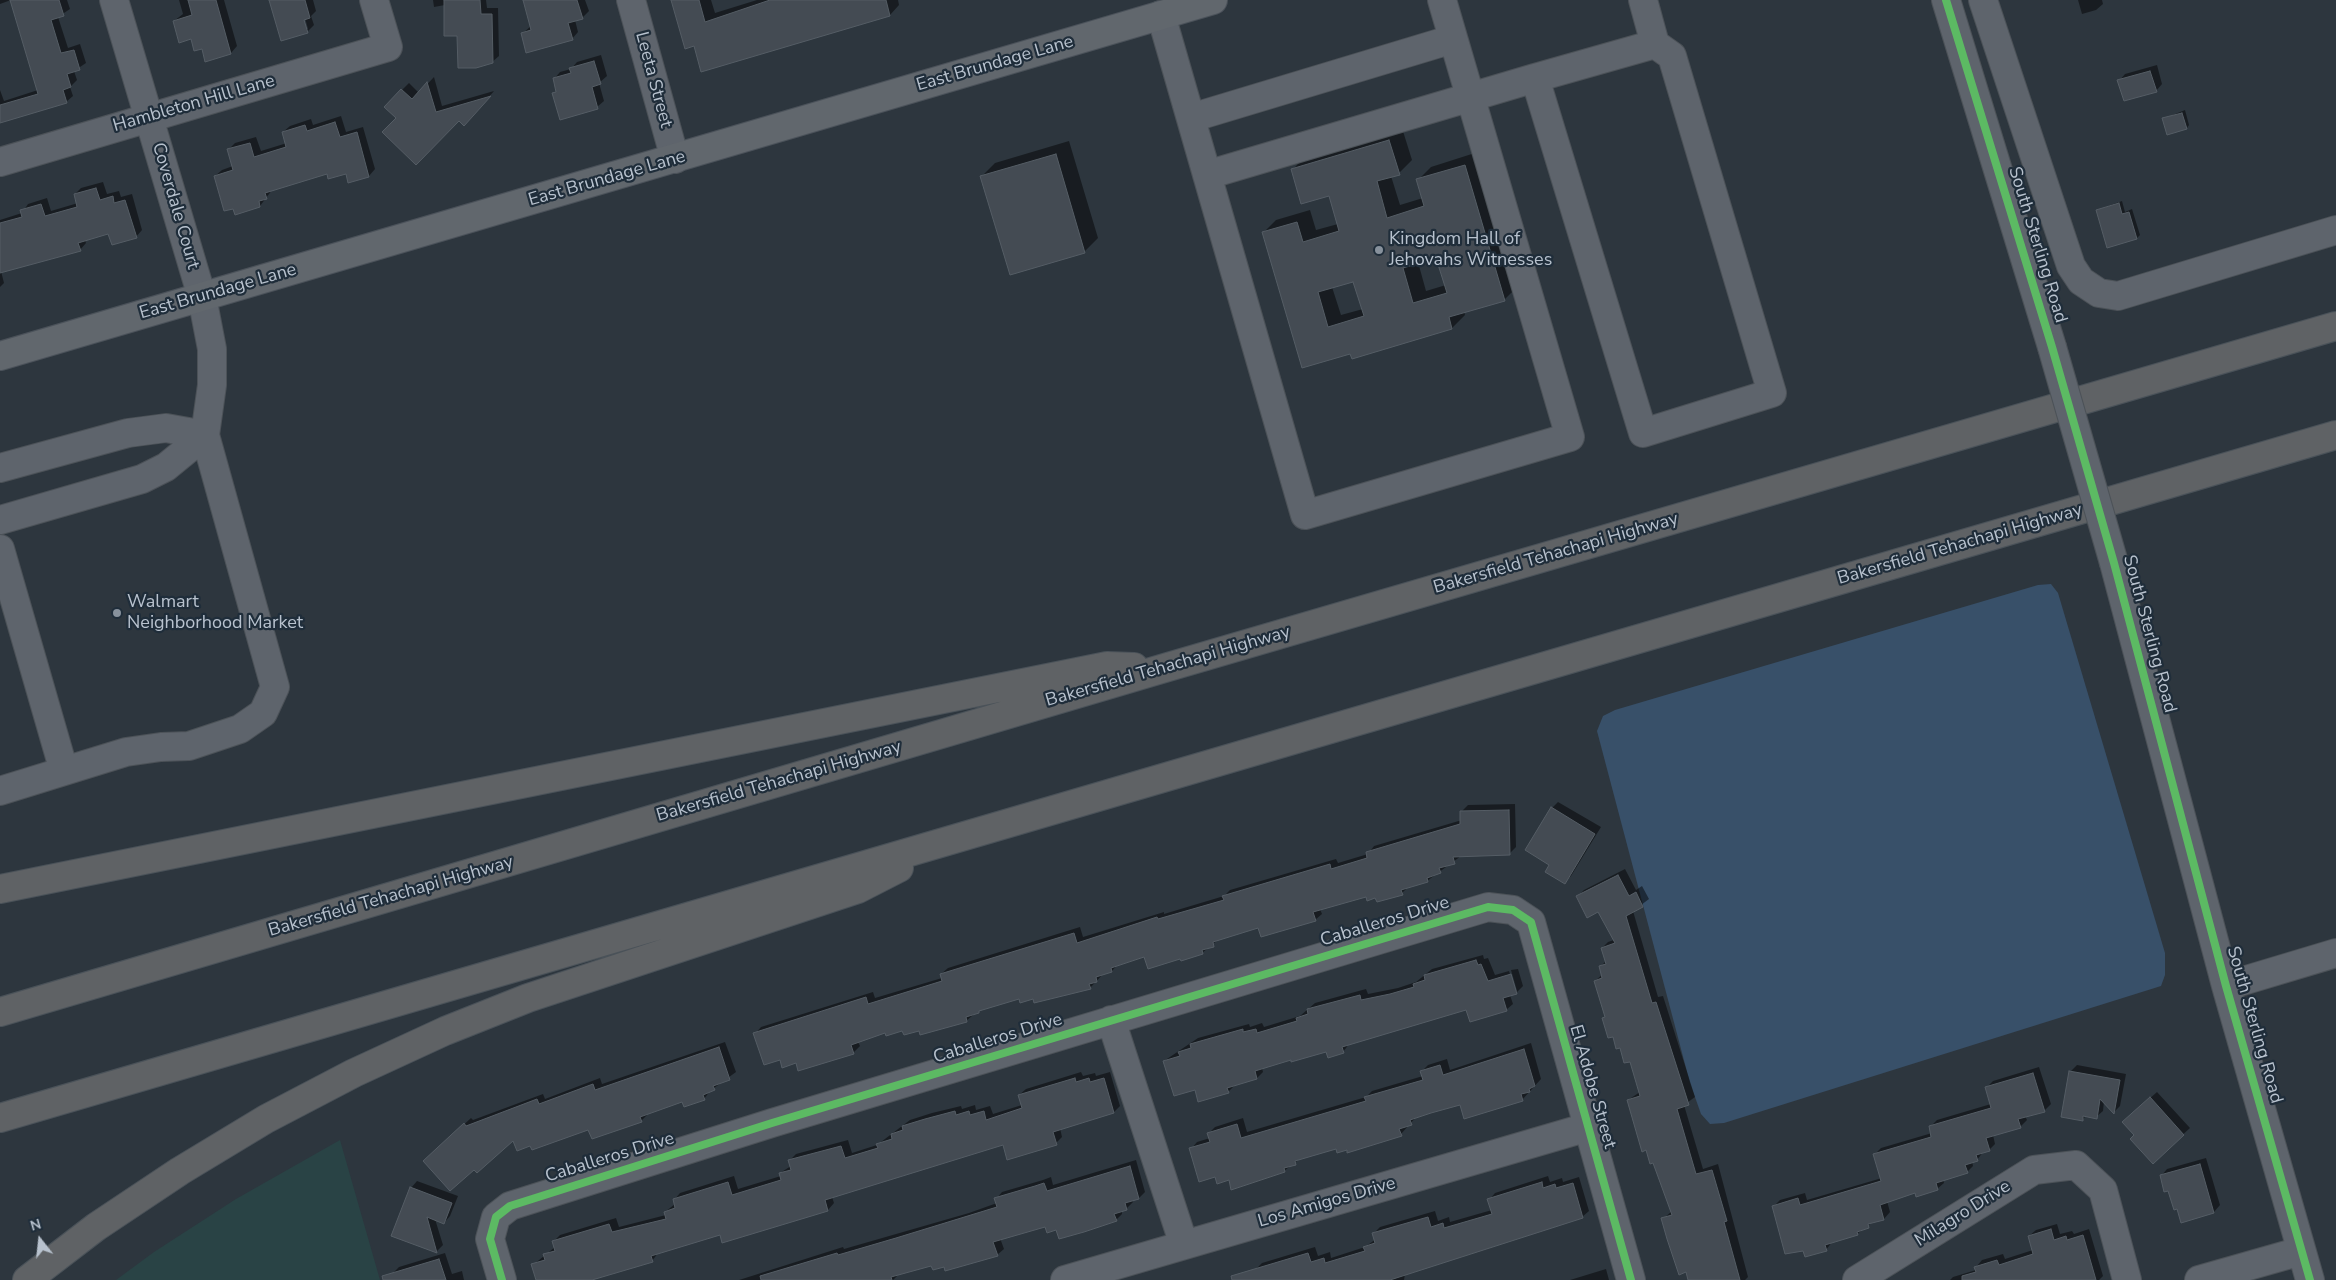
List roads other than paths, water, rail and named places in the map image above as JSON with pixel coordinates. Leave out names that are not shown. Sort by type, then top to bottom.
[{"type":"highway","name":"Bakersfield Tehachapi Highway","points":[[0,1012],[1168,667],[2336,326]]},
{"type":"highway","name":"Bakersfield Tehachapi Highway","points":[[0,1118],[2336,435]]},
{"type":"highway","points":[[0,889],[1107,666],[1168,667]]},
{"type":"highway","points":[[27,1280],[96,1227],[180,1171],[266,1119],[354,1073],[445,1030],[528,998],[858,889],[949,841]]},
{"type":"main road","name":"East Brundage Lane","points":[[0,356],[1213,0]]},
{"type":"street","name":"Coverdale Court","points":[[114,0],[202,297],[212,349],[212,385],[205,434]]},
{"type":"street","name":"Hambleton Hill Lane","points":[[0,162],[388,47],[374,0]]},
{"type":"street","name":"Leeta Street","points":[[631,0],[675,159]]},
{"type":"street","points":[[1162,15],[1306,515],[1570,437],[1442,0]]},
{"type":"street","points":[[1536,78],[1643,433],[1772,393],[1672,56],[1655,44],[1643,0]]},
{"type":"street","name":"South Sterling Road","points":[[1946,0],[2052,347],[2114,562],[2226,986],[2310,1280]]},
{"type":"street","points":[[1983,0],[2071,266],[2082,282],[2099,293],[2118,296],[2336,230]]},
{"type":"street","points":[[1191,118],[1454,39]]},
{"type":"street","points":[[1207,175],[1655,44]]},
{"type":"street","points":[[0,468],[128,433],[166,428],[205,434]]},
{"type":"street","points":[[0,520],[142,479],[166,467],[205,434]]},
{"type":"street","points":[[0,791],[126,752],[161,747],[188,746],[240,730],[263,712],[275,687],[205,434]]},
{"type":"street","points":[[0,550],[64,771]]},
{"type":"street","name":"Caballeros Drive","points":[[502,1280],[490,1239],[496,1217],[510,1206],[1111,1020],[1488,907],[1513,910]]},
{"type":"street","name":"El Adobe Street","points":[[1513,910],[1531,922],[1631,1280]]},
{"type":"street","points":[[2226,986],[2336,953]]},
{"type":"street","points":[[1111,1020],[1184,1245]]},
{"type":"street","name":"Los Amigos Drive","points":[[1065,1280],[1588,1127]]},
{"type":"street","name":"Milagro Drive","points":[[1857,1280],[2034,1170],[2076,1165],[2103,1190],[2127,1280]]},
{"type":"street","points":[[2199,1280],[2301,1251]]},
{"type":"water","points":[[2051,584],[2058,593],[2165,953],[2165,975],[2161,986],[1724,1123],[1710,1124],[1701,1114],[1690,1083],[1597,731],[1603,716],[1615,710],[2038,585]]},
{"type":"place","name":"Kingdom Hall of Jehovahs Witnesses","points":[[1379,250]]},
{"type":"place","name":"Walmart Neighborhood Market","points":[[117,613]]}]
